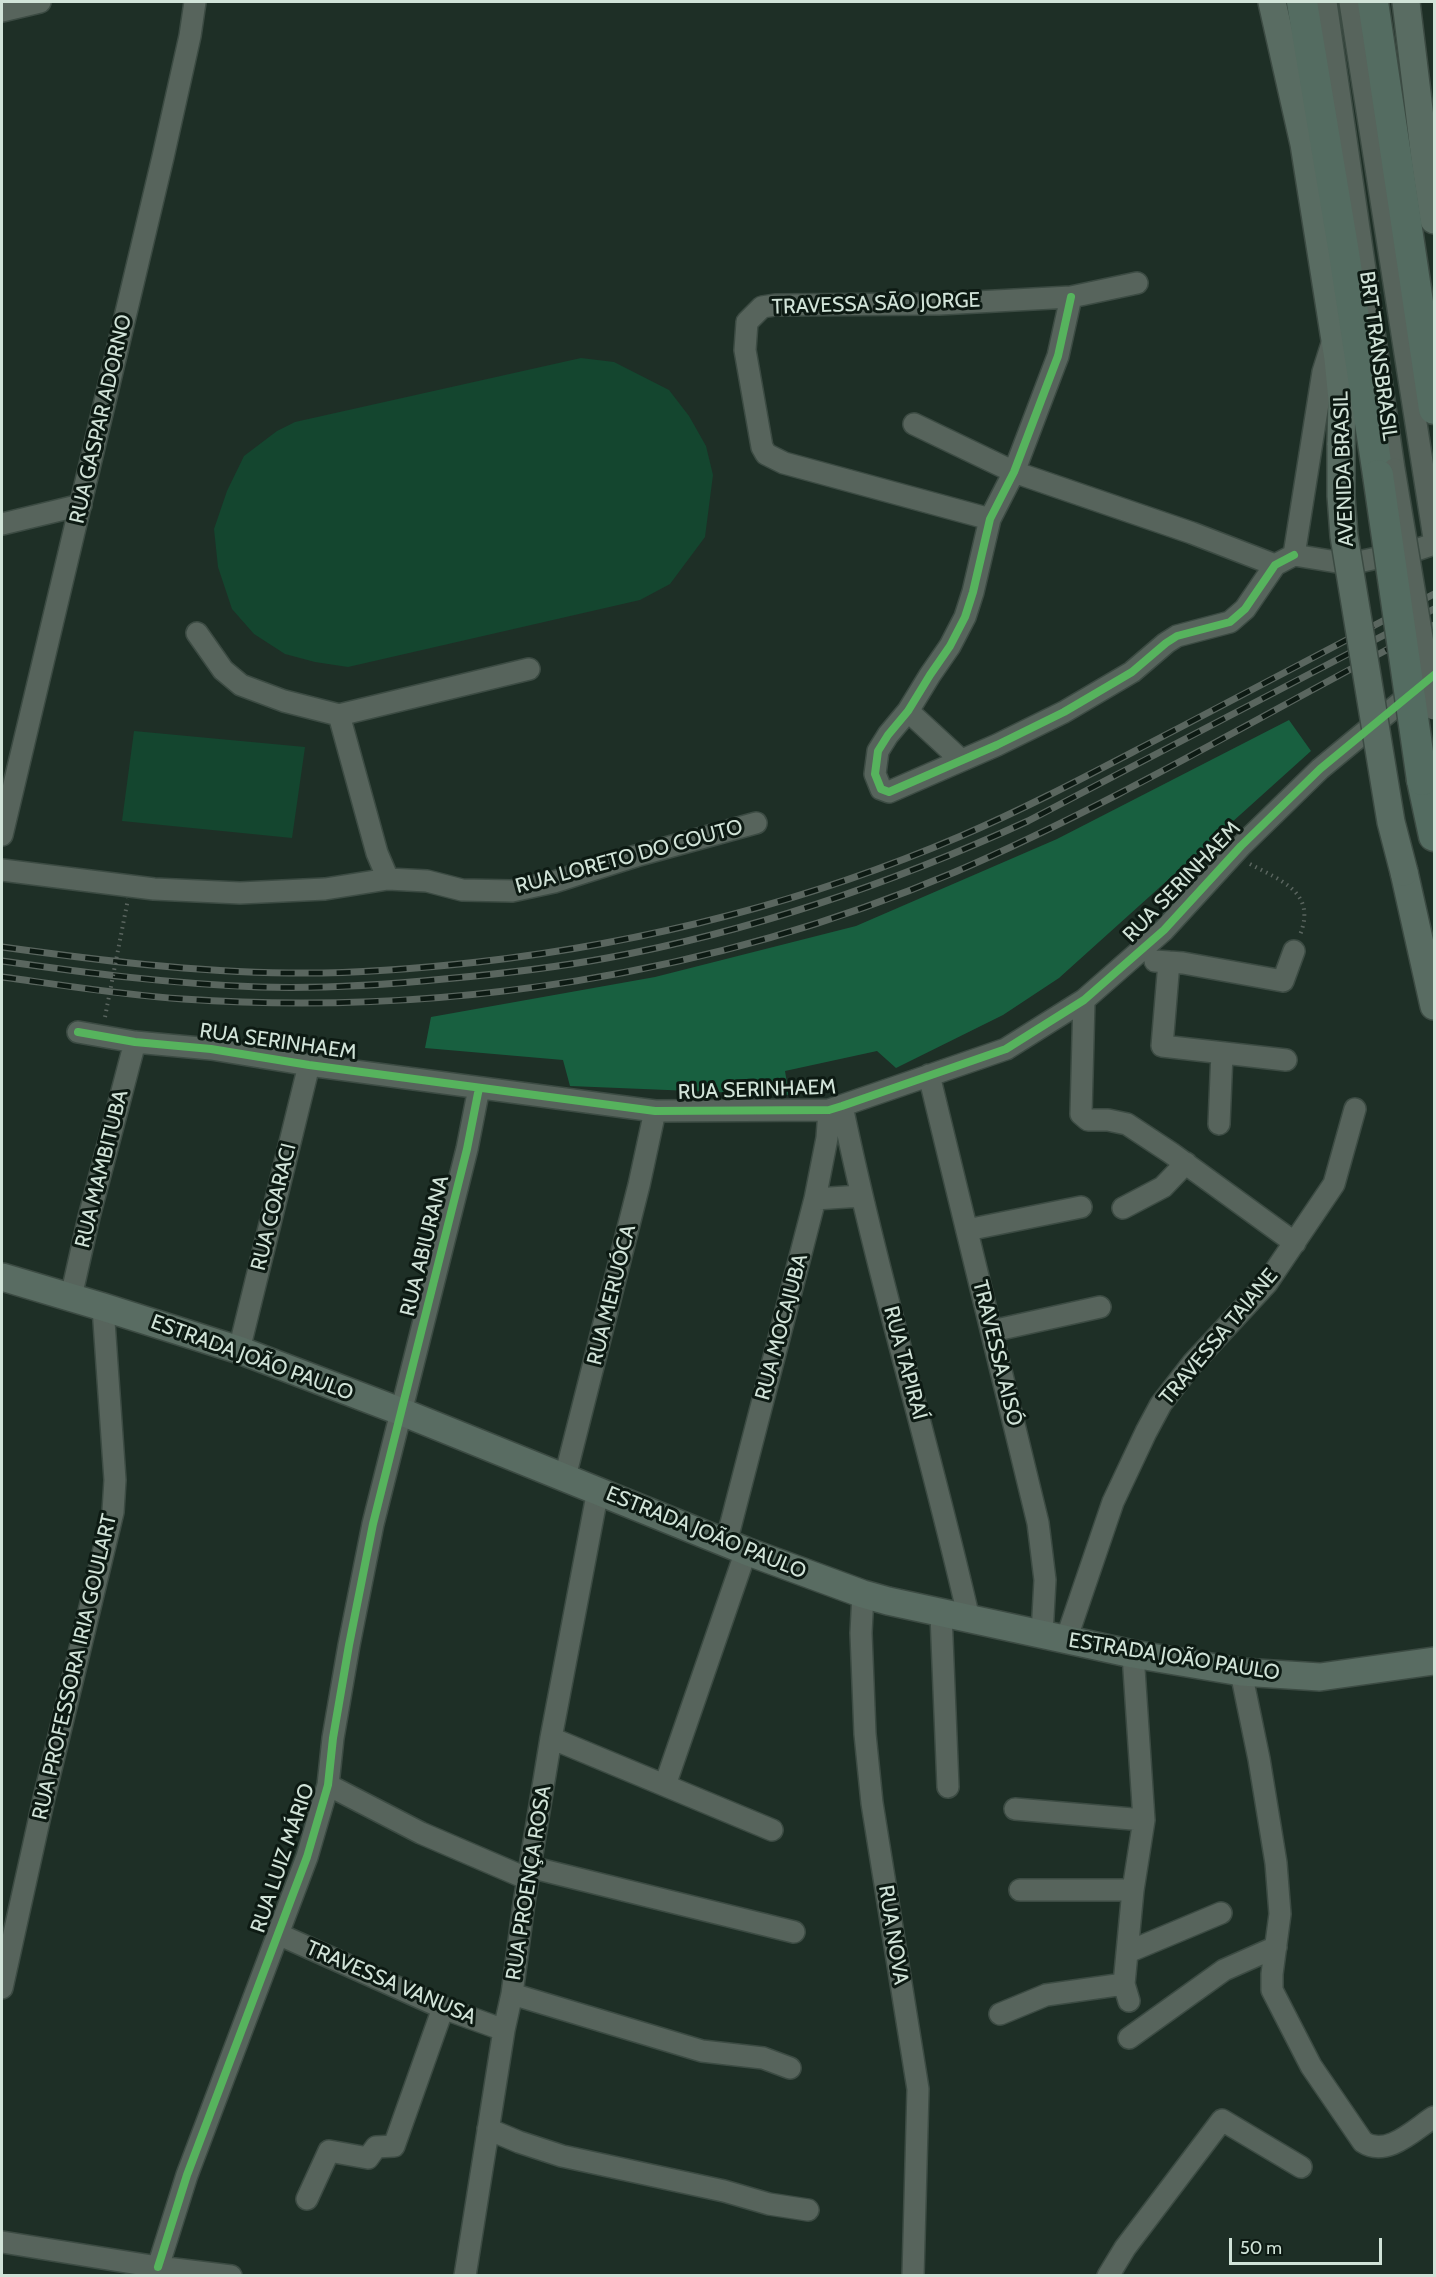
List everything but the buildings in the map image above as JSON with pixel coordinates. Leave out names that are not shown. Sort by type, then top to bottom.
[{"type":"highway","name":"AVENIDA BRASIL","points":[[1300,2],[1344,253],[1386,472],[1422,780],[1434,836]]},
{"type":"highway","points":[[1373,2],[1434,409]]},
{"type":"main road","name":"AVENIDA BRASIL","points":[[1272,2],[1302,136],[1334,336],[1342,400],[1341,496],[1344,536],[1389,811],[1434,1006]]},
{"type":"main road","points":[[1406,2],[1434,220]]},
{"type":"main road","name":"ESTRADA JOÃO PAULO","points":[[2,1277],[103,1306],[239,1350],[402,1412],[736,1547],[863,1594],[941,1614],[1133,1653],[1241,1672],[1320,1677],[1434,1661]]},
{"type":"street","points":[[7,7],[40,2]]},
{"type":"street","name":"RUA GASPAR ADORNO","points":[[2,835],[178,91],[195,2]]},
{"type":"street","name":"BRT TRANSBRASIL","points":[[1326,2],[1386,472],[1434,709]]},
{"type":"street","name":"BRT TRANSBRASIL","points":[[1350,2],[1434,538]]},
{"type":"street","name":"TRAVESSA SĀO JORGE","points":[[990,519],[784,463],[766,454],[762,447],[745,350],[747,322],[762,307],[775,304],[939,304],[1071,297],[1137,283]]},
{"type":"street","points":[[1071,297],[1058,356],[1014,472],[990,519],[965,617],[950,646],[908,711],[878,751],[875,774],[879,787],[889,792],[997,745],[1064,712],[1113,684],[1178,636],[1230,622],[1245,609],[1275,565],[1294,555],[1349,564],[1434,544]]},
{"type":"street","points":[[1294,555],[1323,372],[1334,336]]},
{"type":"street","points":[[914,424],[1014,472],[1192,533],[1275,565]]},
{"type":"street","points":[[2,524],[81,505]]},
{"type":"street","points":[[197,633],[223,670],[241,685],[284,701],[339,715],[529,669]]},
{"type":"street","name":"RUA SERINHAEM","points":[[78,1032],[135,1042],[211,1049],[309,1065],[655,1111],[836,1108],[1006,1048],[1084,1000],[1164,930],[1234,855],[1320,769],[1434,675]]},
{"type":"street","points":[[908,711],[961,760]]},
{"type":"street","points":[[339,715],[377,853],[388,879]]},
{"type":"street","name":"RUA LORETO DO COUTO","points":[[2,870],[154,889],[240,893],[325,889],[388,879],[427,881],[462,890],[512,891],[554,882],[636,856],[756,823]]},
{"type":"street","points":[[1132,960],[1169,962],[1283,981],[1294,951]]},
{"type":"street","points":[[1169,962],[1162,1046],[1286,1060]]},
{"type":"street","points":[[1084,1000],[1081,1114],[1088,1120],[1108,1120],[1127,1124],[1186,1163],[1295,1243]]},
{"type":"street","name":"RUA MAMBITUBA","points":[[71,1297],[89,1217],[135,1042]]},
{"type":"street","points":[[1219,1124],[1222,1053]]},
{"type":"street","name":"RUA COARACI","points":[[239,1350],[309,1065]]},
{"type":"street","name":"TRAVESSA AISÓ","points":[[929,1075],[1028,1479],[1041,1540],[1054,1637]]},
{"type":"street","name":"RUA ABIURANA","points":[[402,1412],[467,1149],[479,1088]]},
{"type":"street","name":"RUA TAPIRAÍ","points":[[836,1108],[950,1535],[969,1619]]},
{"type":"street","name":"RUA MOCAJUBA","points":[[665,1785],[736,1547],[827,1138],[836,1108]]},
{"type":"street","name":"TRAVESSA TAIANE","points":[[1054,1637],[1113,1502],[1161,1404],[1192,1364],[1267,1283],[1334,1184],[1354,1109]]},
{"type":"street","name":"RUA MERUÓCA","points":[[565,1477],[639,1185],[655,1111]]},
{"type":"street","points":[[1123,1208],[1163,1187],[1186,1163]]},
{"type":"street","points":[[815,1198],[861,1196]]},
{"type":"street","points":[[967,1230],[1081,1207]]},
{"type":"street","name":"RUA PROFESSORA IRIA GOULART","points":[[2,1988],[44,1798],[113,1512],[114,1469],[103,1306]]},
{"type":"street","points":[[992,1331],[1100,1308]]},
{"type":"street","name":"RUA LUIZ MÁRIO","points":[[158,2268],[187,2175],[307,1857],[328,1785],[333,1738],[360,1585],[402,1412]]},
{"type":"street","name":"RUA PROENÇA ROSA","points":[[465,2276],[504,2030],[512,1994],[551,1738],[598,1491]]},
{"type":"street","name":"RUA NOVA","points":[[863,1594],[861,1633],[865,1734],[872,1803],[918,2089],[913,2276]]},
{"type":"street","points":[[941,1614],[948,1787]]},
{"type":"street","points":[[999,2014],[1046,1995],[1114,1987],[1127,1993],[1133,1890],[1144,1820],[1133,1653]]},
{"type":"street","points":[[1241,1672],[1259,1759],[1276,1863],[1280,1914],[1272,1990],[1279,2007],[1311,2066],[1368,2146],[1381,2148],[1395,2143],[1434,2116]]},
{"type":"street","points":[[551,1738],[772,1830]]},
{"type":"street","points":[[328,1785],[421,1833],[529,1873],[794,1932]]},
{"type":"street","points":[[1015,1809],[1144,1820]]},
{"type":"street","points":[[1020,1890],[1133,1890]]},
{"type":"street","points":[[1128,1952],[1221,1913]]},
{"type":"street","name":"TRAVESSA VANUSA","points":[[278,1934],[443,2008],[504,2030]]},
{"type":"street","points":[[1129,2038],[1224,1970],[1276,1947]]},
{"type":"street","points":[[512,1994],[702,2051],[763,2058],[790,2068]]},
{"type":"street","points":[[307,2199],[329,2151],[368,2158],[376,2147],[394,2146],[443,2008]]},
{"type":"street","points":[[1108,2276],[1125,2248],[1222,2120],[1301,2167]]},
{"type":"street","points":[[488,2129],[519,2142],[611,2168],[724,2191],[769,2204],[808,2210]]},
{"type":"street","points":[[2,2242],[158,2268],[231,2276]]},
{"type":"path","points":[[1234,855],[1294,889],[1304,903],[1305,923],[1294,951]]},
{"type":"path","points":[[105,1017],[128,899]]},
{"type":"green space","points":[[581,358],[614,362],[669,390],[689,416],[706,446],[713,475],[705,537],[670,584],[640,600],[348,667],[285,654],[254,634],[232,609],[218,567],[214,529],[227,491],[244,456],[277,431],[295,422]]},
{"type":"green space","points":[[1289,720],[1311,751],[1059,978],[1003,1015],[896,1068],[877,1051],[785,1071],[789,1095],[570,1086],[563,1060],[425,1048],[431,1017],[655,977],[856,926],[1057,839]]},
{"type":"green space","points":[[134,731],[305,747],[292,838],[122,821]]},
{"type":"railway","points":[[2,947],[181,968],[289,973],[360,972],[454,965],[540,954],[602,944],[724,917],[844,881],[903,860],[989,824],[1044,798],[1434,594]]},
{"type":"railway","points":[[2,961],[162,981],[259,987],[329,987],[421,981],[546,968],[607,958],[715,934],[822,903],[926,865],[1028,821],[1434,609]]},
{"type":"railway","points":[[2,977],[183,999],[281,1003],[380,1001],[479,994],[576,981],[673,962],[769,938],[863,908],[955,872],[1077,815],[1434,625]]},
{"type":"cycle path","points":[[1071,297],[1058,356],[1014,472],[990,519],[965,617],[950,646],[908,711],[878,751],[875,774],[881,789],[889,792],[997,745],[1064,712],[1132,672],[1177,636],[1230,622],[1245,609],[1275,565],[1294,555]]},
{"type":"cycle path","points":[[78,1032],[135,1042],[211,1049],[309,1065],[655,1111],[829,1110],[1006,1049],[1084,1000],[1164,930],[1241,846],[1320,769],[1434,675]]},
{"type":"cycle path","points":[[158,2267],[187,2175],[307,1857],[328,1785],[333,1738],[349,1645],[373,1524],[467,1149],[479,1088]]}]
